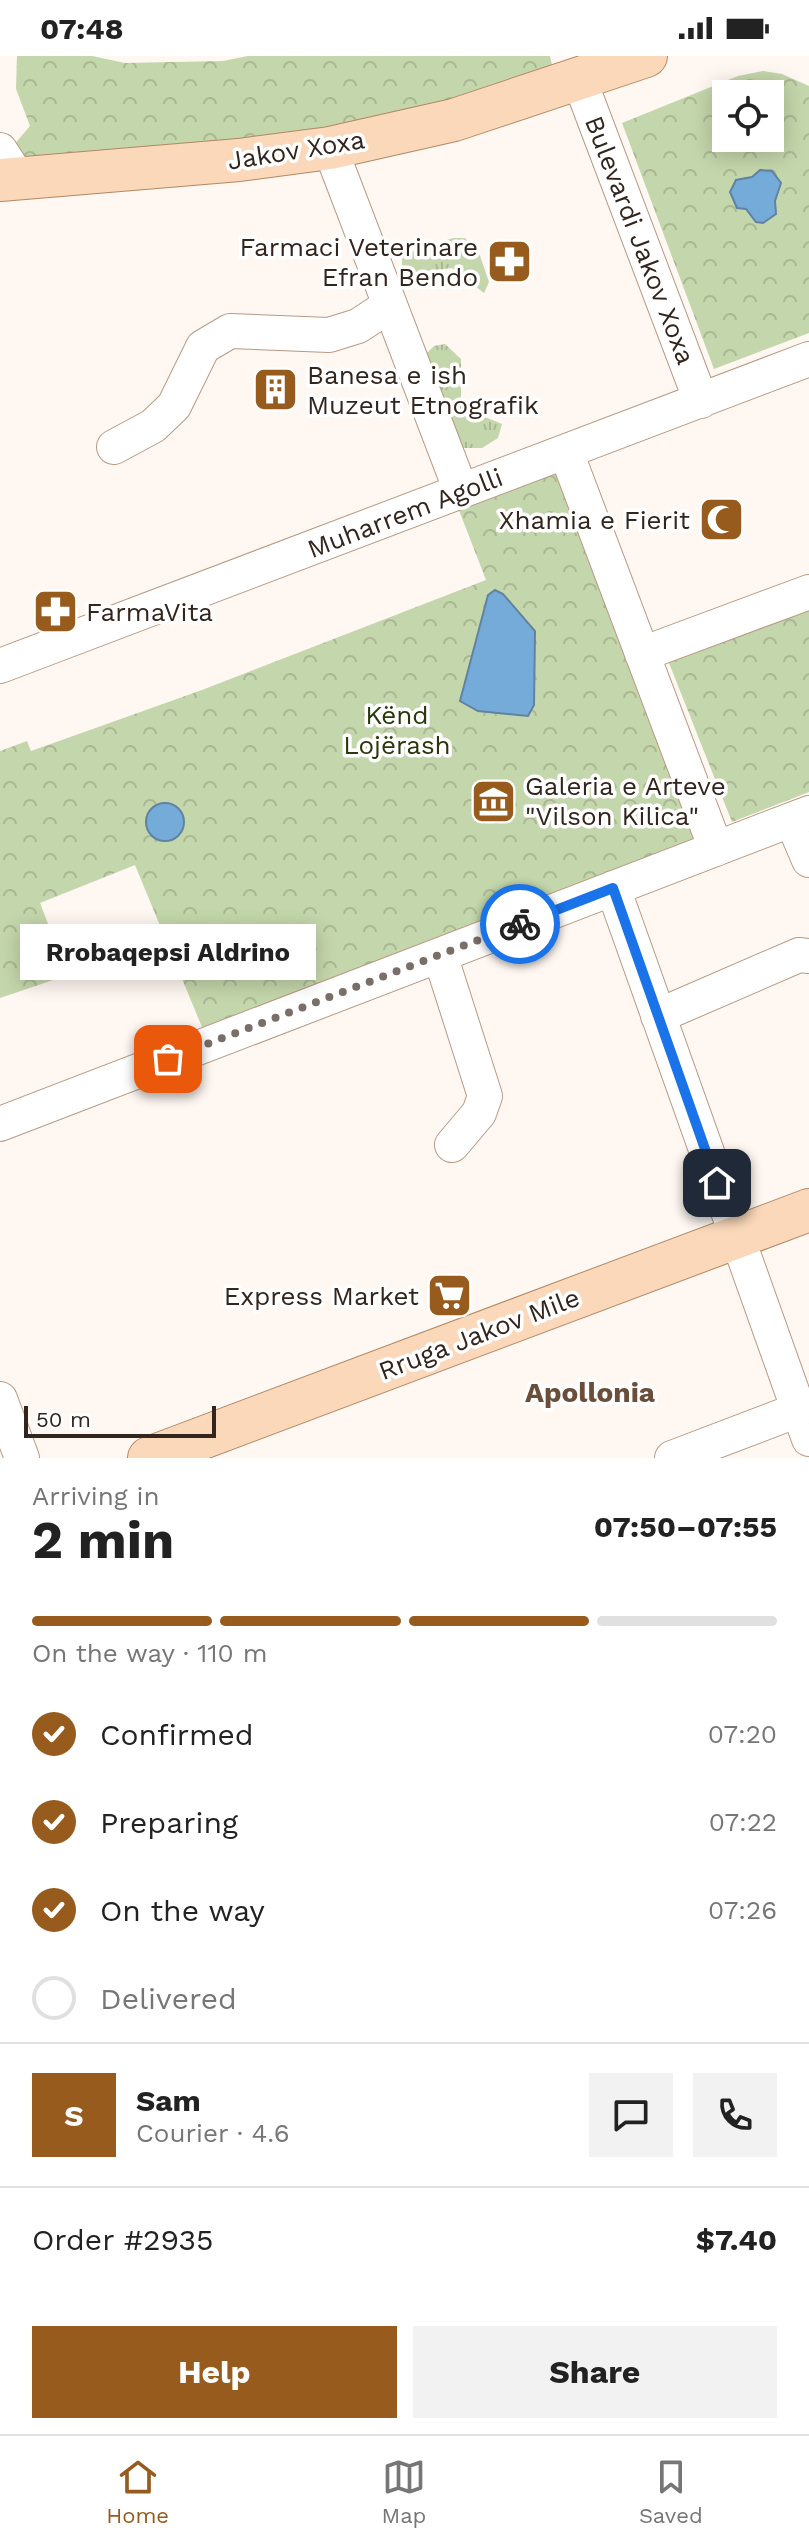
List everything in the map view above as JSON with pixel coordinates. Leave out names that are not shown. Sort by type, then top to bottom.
[{"type":"main road","name":"Jakov Xoxa","points":[[6,170],[330,148],[454,120],[584,73],[646,56]]},
{"type":"main road","name":"Rruga Jakov Mile","points":[[149,1458],[809,1210]]},
{"type":"street","name":"Bulevardi Jakov Xoxa","points":[[584,73],[701,401]]},
{"type":"street","points":[[330,148],[461,491]]},
{"type":"street","points":[[114,447],[153,426],[174,406],[203,347],[230,331],[329,335],[358,326],[390,305]]},
{"type":"street","name":"Muharrem Agolli","points":[[0,666],[809,359]]},
{"type":"street","points":[[566,452],[716,849]]},
{"type":"street","points":[[642,654],[809,592]]},
{"type":"street","points":[[0,1124],[800,816],[809,860]]},
{"type":"street","points":[[613,888],[804,1424],[672,1458]]},
{"type":"street","points":[[440,955],[485,1096],[479,1113],[452,1145]]},
{"type":"street","points":[[658,1016],[799,955],[809,956]]},
{"type":"street","points":[[0,1399],[22,1458]]},
{"type":"green space","points":[[17,56],[92,56],[125,63],[223,61],[248,56],[550,56],[555,78],[450,114],[22,172],[12,147],[30,126],[16,89]]},
{"type":"green space","points":[[763,71],[782,74],[809,86],[809,333],[714,369],[622,123],[712,87],[712,152],[784,152],[784,80],[728,80]]},
{"type":"green space","points":[[453,238],[465,238],[479,253],[489,282],[484,293],[452,268],[411,273],[402,267],[402,255]]},
{"type":"green space","points":[[445,344],[461,359],[461,401],[466,409],[502,424],[498,438],[482,448],[462,448],[426,354],[434,346]]},
{"type":"green space","name":"Kënd Lojërash","points":[[574,455],[717,835],[204,1032],[135,865],[40,903],[68,975],[0,998],[0,751],[27,741],[31,751],[202,690],[486,580],[455,500]]},
{"type":"green space","points":[[809,602],[809,792],[732,822],[667,658]]},
{"type":"water","points":[[760,170],[772,171],[781,183],[775,201],[776,214],[763,223],[756,222],[746,209],[737,208],[730,192],[736,180],[752,177]]},
{"type":"water","points":[[495,590],[503,594],[535,631],[534,705],[528,716],[478,711],[460,701],[488,595]]},
{"type":"water","points":[[165,803],[179,808],[184,822],[179,836],[165,841],[151,836],[146,822],[151,808]]},
{"type":"way so far","points":[[168,1059],[520,924]]},
{"type":"place","name":"Farmaci Veterinare Efran Bendo","points":[[509,262]]},
{"type":"place","name":"Banesa e ish Muzeut Etnografik","points":[[276,390]]},
{"type":"place","name":"Xhamia e Fierit","points":[[721,520]]},
{"type":"place","name":"FarmaVita","points":[[55,612]]},
{"type":"place","name":"Galeria e Arteve \"Vilson Kilica\"","points":[[494,801]]},
{"type":"place","name":"Rrobaqepsi Aldrino","points":[[168,1059]]},
{"type":"place","name":"Express Market","points":[[450,1296]]},
{"type":"district","name":"Apollonia","points":[[590,1392]]},
{"type":"route","points":[[520,924],[613,888],[717,1183]]}]
